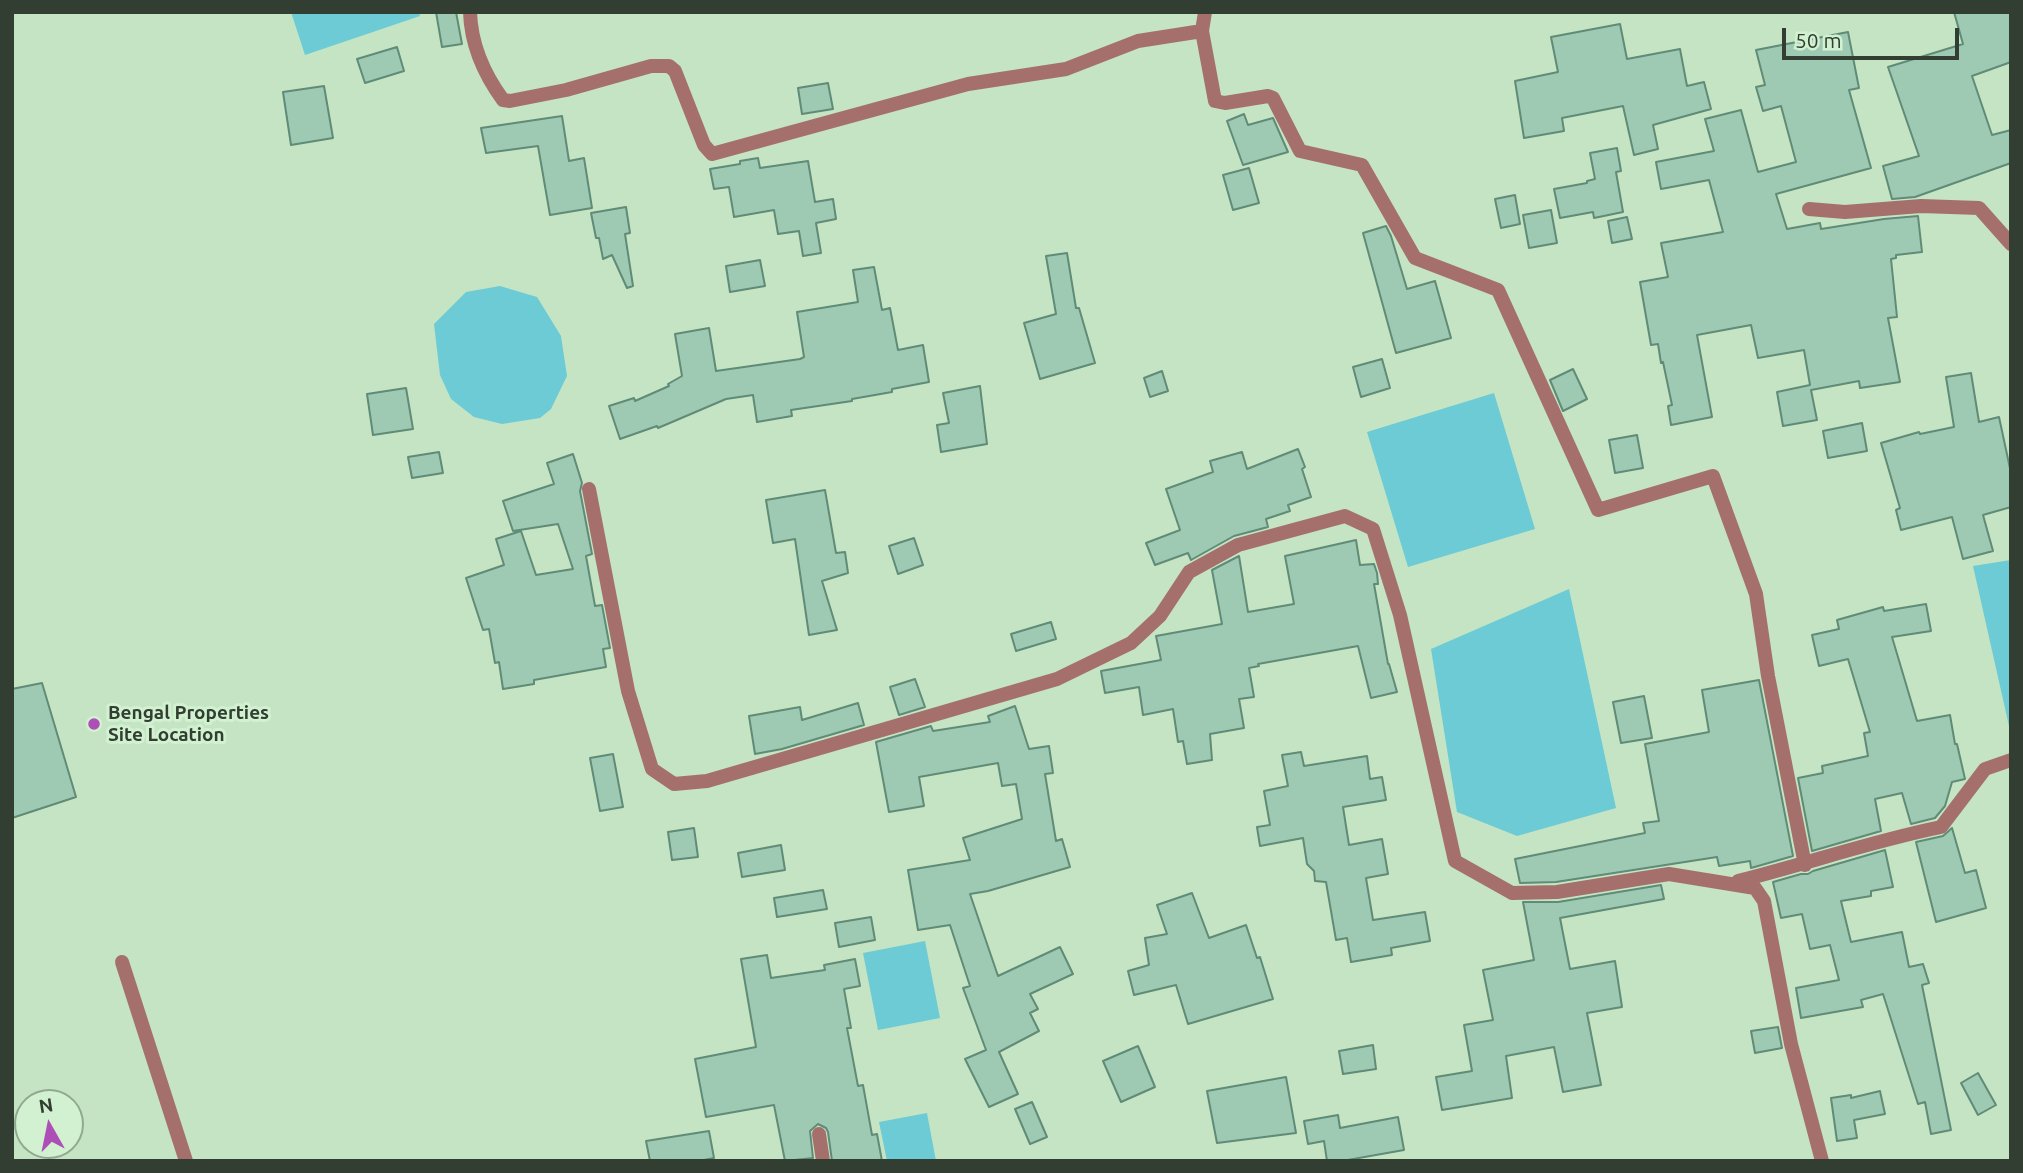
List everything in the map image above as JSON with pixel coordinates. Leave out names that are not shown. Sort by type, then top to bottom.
[{"type":"street","points":[[470,12],[480,60],[503,100],[566,90],[651,66],[669,66],[675,71],[704,145],[712,154],[968,84],[1066,69],[1138,41],[1202,31]]},
{"type":"street","points":[[1205,12],[1202,31],[1215,101],[1225,103],[1268,96],[1273,98],[1300,151],[1362,165],[1415,258],[1498,290],[1598,510],[1713,476],[1756,594],[1768,676],[1805,865]]},
{"type":"street","points":[[1809,209],[1846,212],[1921,206],[1979,208],[2011,244]]},
{"type":"street","points":[[589,489],[628,691],[652,769],[674,784],[707,781],[1057,679],[1132,643],[1160,616],[1189,572],[1238,545],[1345,516],[1373,529],[1400,615],[1455,861],[1512,893],[1557,892],[1669,874],[1755,888],[1764,901],[1791,1044],[1822,1161]]},
{"type":"street","points":[[1733,883],[1805,865],[1888,838],[1941,827],[1985,769],[2011,760]]},
{"type":"street","points":[[122,962],[186,1161]]},
{"type":"street","points":[[818,1133],[823,1161]]},
{"type":"water","points":[[291,12],[419,12],[420,16],[305,55]]},
{"type":"water","points":[[500,286],[537,297],[561,336],[567,376],[551,409],[540,418],[502,424],[474,417],[451,399],[440,375],[434,324],[466,292]]},
{"type":"water","points":[[1494,393],[1535,529],[1408,567],[1367,432]]},
{"type":"water","points":[[2011,560],[2011,735],[1973,566]]},
{"type":"water","points":[[1569,589],[1616,808],[1517,836],[1457,812],[1431,649]]},
{"type":"water","points":[[925,941],[940,1018],[878,1030],[863,953]]},
{"type":"water","points":[[927,1113],[936,1161],[887,1161],[879,1122]]},
{"type":"building","points":[[436,12],[456,12],[462,44],[442,47]]},
{"type":"building","points":[[1954,12],[2011,12],[2011,62],[1972,76],[1992,135],[2011,130],[2011,163],[1915,197],[1892,199],[1883,166],[1919,156],[1888,67],[1963,44]]},
{"type":"building","points":[[1620,24],[1627,59],[1680,49],[1687,86],[1704,82],[1711,109],[1653,125],[1658,149],[1634,155],[1623,106],[1562,118],[1564,131],[1524,138],[1515,81],[1558,72],[1551,37]]},
{"type":"building","points":[[1848,32],[1859,88],[1849,90],[1871,168],[1776,194],[1787,229],[1820,223],[1821,229],[1918,216],[1922,252],[1896,255],[1896,258],[1891,259],[1897,317],[1888,318],[1900,382],[1860,388],[1859,381],[1811,390],[1817,420],[1783,426],[1777,392],[1810,385],[1804,350],[1758,358],[1751,325],[1697,335],[1712,417],[1671,425],[1668,406],[1672,405],[1663,362],[1661,363],[1658,344],[1651,345],[1640,282],[1668,277],[1661,243],[1723,232],[1709,180],[1661,189],[1656,162],[1714,151],[1705,119],[1741,110],[1758,172],[1796,162],[1781,106],[1763,111],[1756,87],[1765,85],[1756,50]]},
{"type":"building","points":[[397,47],[404,71],[365,83],[357,59]]},
{"type":"building","points":[[828,83],[833,109],[802,114],[798,88]]},
{"type":"building","points":[[324,86],[333,138],[291,145],[283,92]]},
{"type":"building","points":[[1244,114],[1248,125],[1273,118],[1288,152],[1243,165],[1227,121]]},
{"type":"building","points":[[562,116],[569,161],[584,158],[592,208],[550,215],[538,146],[486,153],[481,128]]},
{"type":"building","points":[[1617,148],[1621,171],[1616,172],[1623,212],[1594,218],[1593,212],[1560,218],[1554,189],[1595,179],[1590,153]]},
{"type":"building","points":[[758,158],[760,168],[808,161],[815,202],[833,199],[836,219],[816,223],[821,253],[803,256],[799,231],[778,234],[774,210],[734,217],[729,187],[714,189],[710,169]]},
{"type":"building","points":[[1249,168],[1259,203],[1233,210],[1223,175]]},
{"type":"building","points":[[1515,195],[1520,224],[1501,228],[1495,199]]},
{"type":"building","points":[[626,207],[630,233],[625,234],[633,286],[627,288],[612,255],[603,259],[591,213]]},
{"type":"building","points":[[1551,210],[1557,243],[1529,248],[1523,215]]},
{"type":"building","points":[[1627,217],[1632,239],[1612,243],[1608,221]]},
{"type":"building","points":[[1386,226],[1407,289],[1435,281],[1451,338],[1396,353],[1363,233]]},
{"type":"building","points":[[1067,253],[1076,308],[1079,308],[1095,363],[1040,379],[1024,323],[1056,314],[1046,256]]},
{"type":"building","points":[[760,260],[765,286],[730,292],[726,266]]},
{"type":"building","points":[[874,267],[882,310],[890,308],[898,350],[923,345],[929,382],[852,401],[791,410],[792,416],[757,422],[753,395],[726,399],[658,428],[657,426],[620,439],[609,406],[634,398],[635,401],[669,386],[668,384],[682,376],[675,334],[709,328],[716,371],[800,359],[804,357],[797,312],[858,302],[853,270]]},
{"type":"building","points":[[1382,359],[1390,388],[1361,397],[1353,367]]},
{"type":"building","points":[[1573,369],[1587,399],[1563,411],[1550,380]]},
{"type":"building","points":[[1162,371],[1168,391],[1150,397],[1144,378]]},
{"type":"building","points":[[1971,373],[1979,422],[1999,417],[2011,473],[2011,507],[1983,515],[1993,551],[1963,559],[1952,517],[1901,530],[1896,510],[1900,508],[1881,443],[1919,432],[1920,434],[1954,427],[1946,377]]},
{"type":"building","points":[[980,386],[987,444],[941,452],[937,425],[949,423],[943,393]]},
{"type":"building","points":[[406,388],[413,429],[373,435],[367,394]]},
{"type":"building","points":[[1862,423],[1867,451],[1828,458],[1823,431]]},
{"type":"building","points":[[1637,435],[1643,468],[1615,473],[1609,440]]},
{"type":"building","points":[[1298,449],[1311,497],[1288,505],[1290,511],[1266,519],[1268,527],[1234,536],[1191,560],[1188,553],[1155,565],[1146,543],[1180,530],[1166,489],[1213,472],[1210,461],[1242,452],[1247,469]]},
{"type":"building","points":[[439,452],[443,473],[412,478],[408,457]]},
{"type":"building","points":[[573,454],[582,483],[580,491],[592,554],[586,556],[595,606],[602,605],[610,648],[603,649],[606,667],[534,680],[534,684],[503,689],[499,662],[495,663],[489,629],[483,630],[466,578],[504,565],[496,539],[521,531],[536,575],[573,569],[558,524],[513,531],[503,501],[554,484],[547,463]]},
{"type":"building","points":[[825,490],[836,553],[845,552],[848,573],[822,581],[837,630],[809,635],[795,539],[773,543],[766,500]]},
{"type":"building","points":[[914,538],[923,565],[898,574],[889,546]]},
{"type":"building","points":[[1356,540],[1360,565],[1374,564],[1377,573],[1378,584],[1374,584],[1388,664],[1397,692],[1371,698],[1358,646],[1258,664],[1259,666],[1249,668],[1254,697],[1239,699],[1244,728],[1210,734],[1212,760],[1187,764],[1183,741],[1178,742],[1173,709],[1143,715],[1139,687],[1105,693],[1101,671],[1161,660],[1156,636],[1222,624],[1212,570],[1239,556],[1248,612],[1294,604],[1285,556]]},
{"type":"building","points":[[1926,604],[1931,631],[1892,637],[1917,721],[1950,715],[1965,779],[1952,782],[1945,806],[1935,818],[1911,824],[1902,793],[1875,799],[1881,831],[1812,851],[1798,778],[1823,773],[1822,766],[1868,756],[1864,733],[1870,732],[1848,659],[1819,666],[1812,635],[1839,629],[1837,620],[1883,607],[1884,611]]},
{"type":"building","points":[[1051,622],[1056,639],[1016,651],[1011,634]]},
{"type":"building","points":[[915,679],[925,707],[899,715],[890,687]]},
{"type":"building","points":[[1759,680],[1793,856],[1751,868],[1750,861],[1719,866],[1717,857],[1556,882],[1520,883],[1515,859],[1645,833],[1643,823],[1659,821],[1645,744],[1709,732],[1702,690]]},
{"type":"building","points":[[42,683],[76,797],[12,818],[12,689]]},
{"type":"building","points":[[1644,696],[1652,738],[1621,743],[1613,702]]},
{"type":"building","points":[[858,703],[864,725],[782,749],[755,754],[749,716],[800,707],[802,720]]},
{"type":"building","points":[[1015,706],[1029,749],[1049,746],[1053,773],[1045,774],[1056,841],[1062,839],[1070,867],[970,894],[998,976],[1060,947],[1073,974],[1030,994],[1038,1009],[1030,1013],[1039,1031],[999,1052],[1018,1094],[989,1107],[965,1059],[986,1050],[963,988],[970,986],[950,925],[918,930],[908,870],[970,860],[963,838],[1022,819],[1016,784],[1002,786],[998,763],[919,777],[924,806],[889,812],[876,742],[931,726],[933,731],[990,722],[988,716]]},
{"type":"building","points":[[1301,752],[1304,766],[1367,756],[1370,779],[1382,777],[1386,800],[1343,807],[1349,845],[1382,839],[1388,874],[1366,878],[1373,920],[1425,912],[1430,941],[1391,948],[1392,955],[1351,962],[1347,938],[1336,940],[1326,882],[1315,881],[1314,871],[1307,864],[1303,838],[1260,846],[1257,827],[1270,825],[1264,791],[1288,786],[1282,755]]},
{"type":"building","points":[[613,754],[623,807],[600,811],[590,758]]},
{"type":"building","points":[[694,828],[698,857],[672,860],[668,832]]},
{"type":"building","points":[[1952,828],[1965,873],[1976,870],[1986,908],[1936,922],[1916,842],[1943,836]]},
{"type":"building","points":[[781,845],[785,870],[742,877],[738,853]]},
{"type":"building","points":[[1885,850],[1893,887],[1871,891],[1871,896],[1841,901],[1851,942],[1902,932],[1909,967],[1923,964],[1929,983],[1922,985],[1951,1130],[1931,1134],[1925,1102],[1918,1104],[1883,994],[1861,1000],[1863,1007],[1801,1018],[1796,988],[1839,980],[1830,945],[1810,949],[1802,914],[1781,918],[1773,882]]},
{"type":"building","points":[[1661,885],[1664,899],[1560,918],[1570,969],[1615,961],[1622,1007],[1587,1013],[1601,1085],[1563,1092],[1554,1047],[1506,1056],[1512,1098],[1442,1110],[1436,1077],[1472,1071],[1464,1025],[1493,1020],[1483,970],[1534,960],[1523,902],[1558,902]]},
{"type":"building","points":[[823,890],[827,909],[777,917],[774,898]]},
{"type":"building","points":[[1192,893],[1209,938],[1246,925],[1257,958],[1260,957],[1273,999],[1188,1024],[1176,985],[1134,995],[1128,971],[1149,965],[1145,938],[1167,934],[1157,905]]},
{"type":"building","points":[[871,917],[875,940],[839,947],[835,923]]},
{"type":"building","points":[[767,955],[771,978],[825,970],[824,965],[855,959],[860,986],[844,989],[851,1028],[847,1028],[858,1086],[863,1085],[872,1135],[877,1134],[882,1161],[832,1161],[828,1132],[818,1124],[810,1131],[813,1158],[785,1161],[774,1105],[706,1117],[695,1059],[756,1047],[741,959]]},
{"type":"building","points":[[1778,1027],[1782,1048],[1755,1053],[1751,1031]]},
{"type":"building","points":[[1373,1045],[1376,1069],[1343,1074],[1339,1051]]},
{"type":"building","points":[[1138,1046],[1155,1087],[1121,1102],[1103,1061]]},
{"type":"building","points":[[1978,1073],[1996,1105],[1978,1115],[1961,1083]]},
{"type":"building","points":[[1286,1077],[1296,1133],[1217,1143],[1207,1091]]},
{"type":"building","points":[[1880,1091],[1885,1114],[1854,1120],[1857,1138],[1837,1141],[1831,1098],[1851,1095],[1851,1098]]},
{"type":"building","points":[[1032,1102],[1047,1137],[1030,1144],[1015,1109]]},
{"type":"building","points":[[1338,1115],[1340,1128],[1398,1117],[1404,1150],[1342,1161],[1327,1161],[1324,1141],[1308,1144],[1304,1121]]},
{"type":"building","points":[[709,1131],[714,1158],[699,1161],[650,1161],[646,1141]]},
{"type":"place","name":"Bengal Properties Site Location","points":[[94,724]]}]
